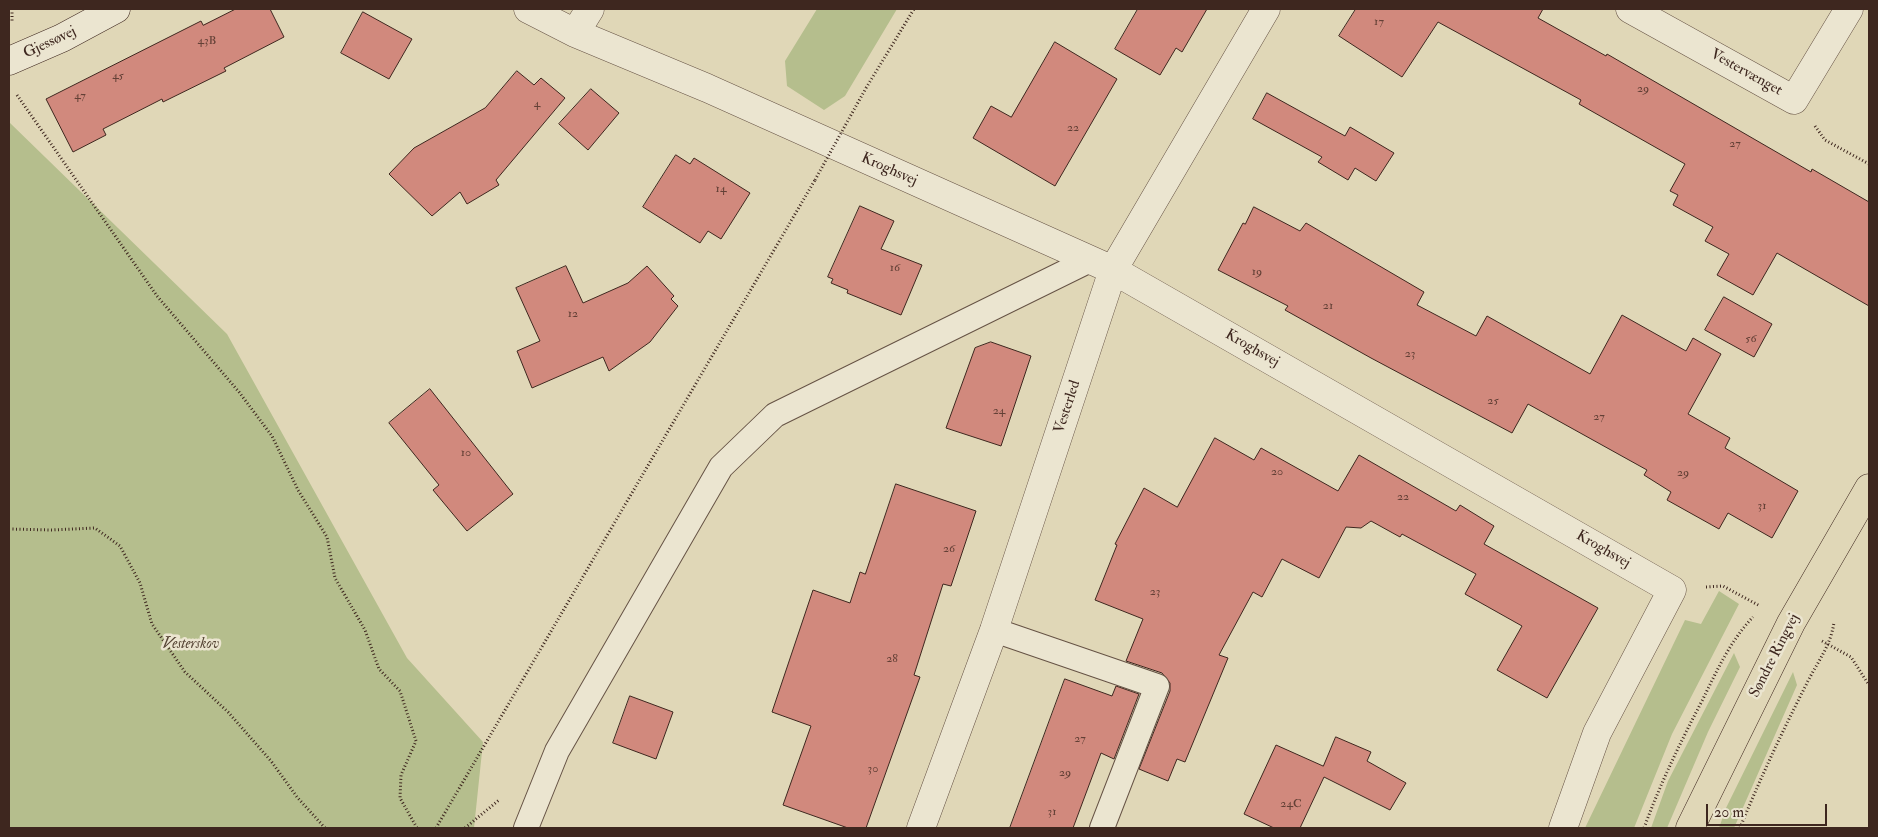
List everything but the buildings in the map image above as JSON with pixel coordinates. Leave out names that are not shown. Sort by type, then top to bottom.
[{"type":"main road","name":"Søndre Ringvej","points":[[1690,828],[1791,623],[1869,488]]},
{"type":"street","name":"Gjessøvej","points":[[11,60],[62,38],[116,9]]},
{"type":"street","name":"Kroghsvej","points":[[528,9],[575,33],[707,88],[1088,261],[1113,270],[1672,590],[1598,733],[1563,828]]},
{"type":"street","points":[[575,33],[590,9]]},
{"type":"street","name":"Vesterled","points":[[921,828],[994,630],[1113,270],[1266,9]]},
{"type":"street","name":"Vestervænget","points":[[1630,9],[1794,100],[1849,9]]},
{"type":"lane","points":[[526,828],[557,751],[721,467],[775,415],[1088,261]]},
{"type":"lane","points":[[994,630],[1157,686],[1102,828]]},
{"type":"path","points":[[12,9],[11,60],[14,91],[30,111],[84,194],[157,296],[239,392],[272,436],[298,490],[327,537],[335,578],[365,630],[379,669],[400,691],[416,741],[401,775],[400,798],[417,828]]},
{"type":"path","points":[[436,828],[815,180],[866,88],[914,9]]},
{"type":"path","points":[[1794,100],[1825,140],[1869,164]]},
{"type":"path","points":[[9,528],[51,530],[95,528],[120,546],[140,583],[152,624],[185,672],[228,712],[271,762],[297,797],[325,828]]},
{"type":"path","points":[[1740,828],[1759,782],[1807,682],[1829,644],[1835,608],[1820,573]]},
{"type":"green space","points":[[817,9],[897,9],[845,96],[824,110],[787,86],[785,61]]},
{"type":"green space","name":"Vesterskov","points":[[9,122],[227,334],[407,658],[483,742],[474,828],[9,828]]},
{"type":"green space","points":[[1719,591],[1739,604],[1672,734],[1634,828],[1585,828],[1685,620],[1701,624]]},
{"type":"green space","points":[[1734,653],[1740,667],[1708,732],[1667,828],[1651,828],[1668,781]]},
{"type":"green space","points":[[1793,672],[1797,685],[1734,828],[1719,828],[1726,808]]}]
